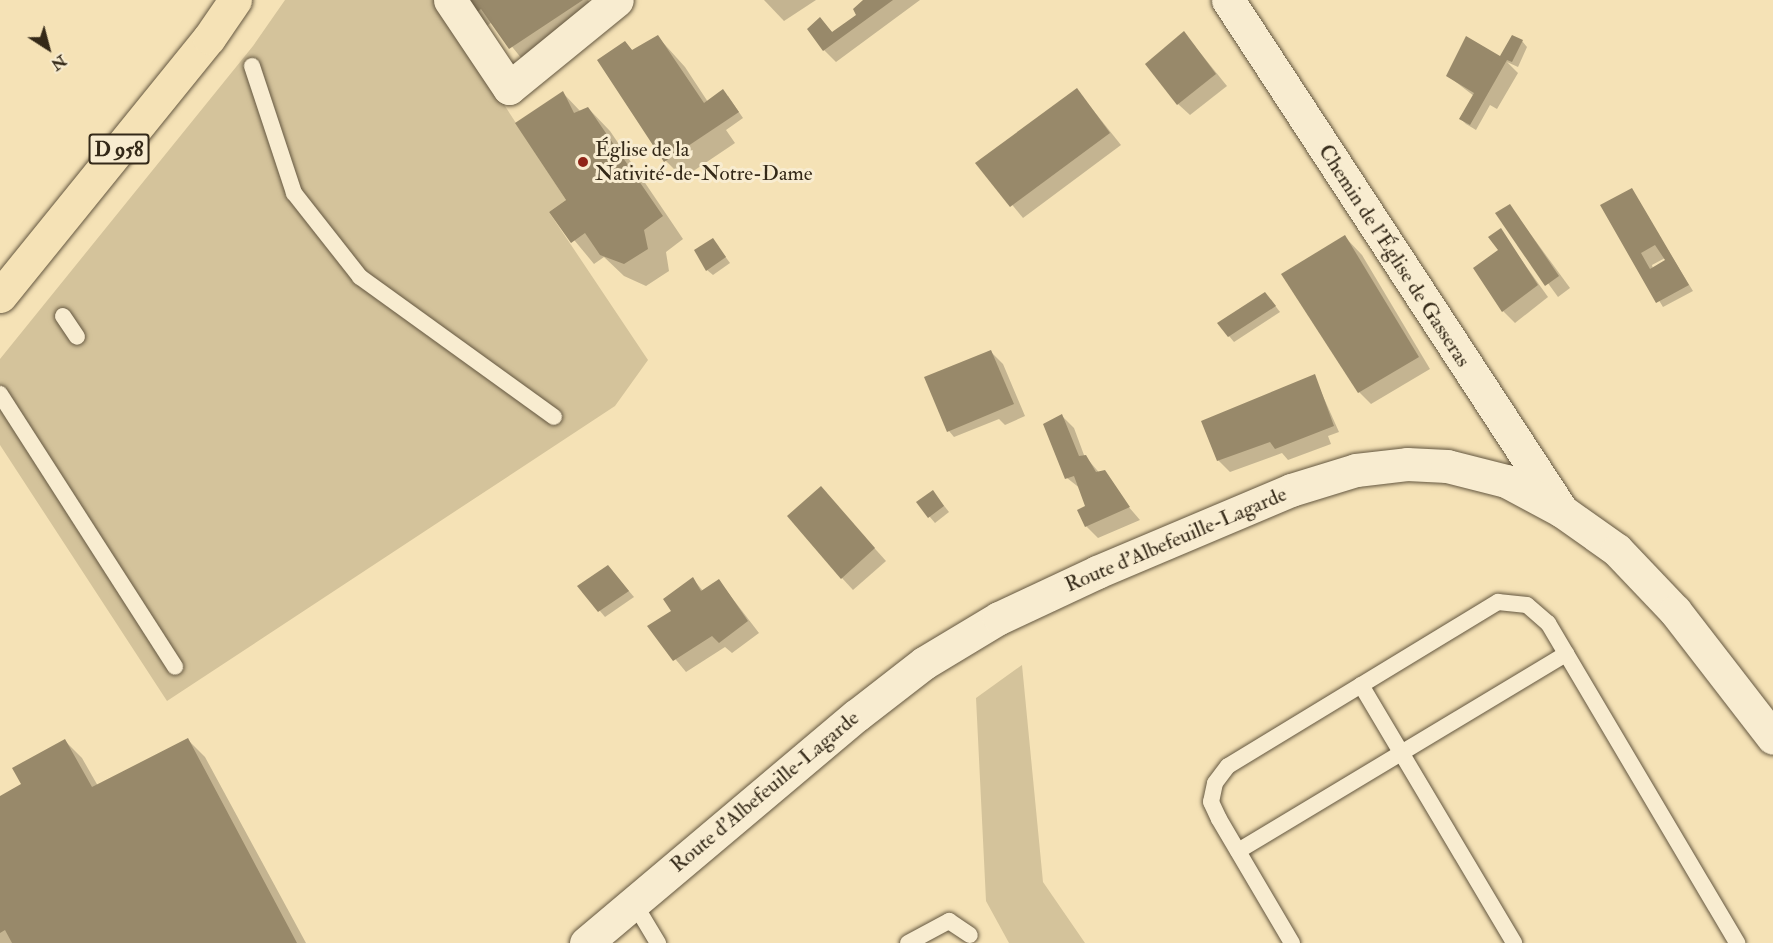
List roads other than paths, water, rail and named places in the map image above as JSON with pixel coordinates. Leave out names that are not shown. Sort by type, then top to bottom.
[{"type":"main road","name":"D 958","points":[[0,296],[209,38],[235,0]]},
{"type":"main road","points":[[450,0],[509,88],[617,0]]},
{"type":"main road","name":"Chemin de l'Église de Gasseras","points":[[1228,0],[1562,511]]},
{"type":"main road","name":"Route d'Albefeuille-Lagarde","points":[[592,941],[856,715],[924,663],[999,618],[1291,490],[1356,470],[1407,464],[1447,466],[1506,482],[1562,511],[1617,550],[1675,611],[1773,738]]},
{"type":"lane","points":[[252,66],[294,193],[360,277],[554,417]]},
{"type":"lane","points":[[63,316],[77,337]]},
{"type":"lane","points":[[0,394],[175,667]]},
{"type":"lane","points":[[1292,943],[1211,802],[1215,783],[1228,766],[1498,602],[1527,606],[1548,623],[1737,943]]},
{"type":"lane","points":[[1238,851],[1566,654]]},
{"type":"lane","points":[[1361,685],[1514,943]]},
{"type":"lane","points":[[634,903],[658,943]]},
{"type":"lane","points":[[908,943],[949,921],[970,935]]},
{"type":"place","name":"Église de la Nativité-de-Notre-Dame","points":[[583,162]]}]
